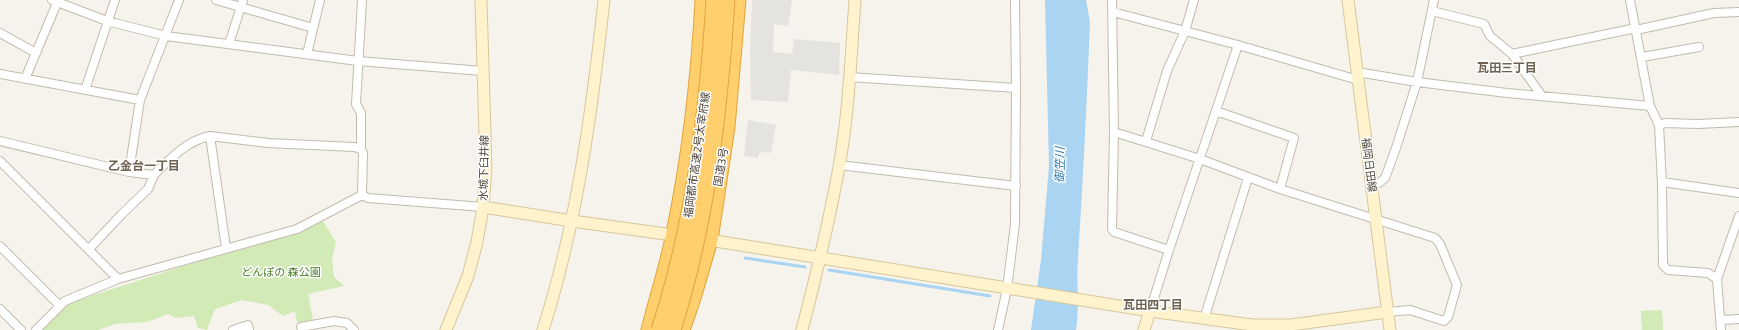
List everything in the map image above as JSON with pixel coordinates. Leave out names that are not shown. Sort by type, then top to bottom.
[{"type":"highway","points":[[648,330],[674,235],[692,125],[701,54],[703,0]]},
{"type":"highway","name":"福岡都市高速2号太宰府線","points":[[659,330],[681,255],[695,186],[705,105],[714,0]]},
{"type":"highway","name":"福岡都市高速2号太宰府線","points":[[673,330],[694,257],[708,183],[719,100],[727,0]]},
{"type":"highway","name":"国道3号","points":[[682,330],[694,298],[710,240],[727,127],[738,0]]},
{"type":"street","points":[[85,90],[115,0]]},
{"type":"street","points":[[129,172],[140,100],[179,0]]},
{"type":"street","points":[[216,0],[241,4],[313,28]]},
{"type":"street","points":[[307,54],[320,0]]},
{"type":"street","points":[[362,0],[356,104],[361,113],[362,195]]},
{"type":"street","name":"水城下臼井線","points":[[446,330],[468,276],[477,242],[483,207],[486,169],[482,0]]},
{"type":"street","points":[[543,330],[572,222],[592,98],[604,0]]},
{"type":"street","points":[[802,330],[820,258],[839,165],[849,77],[855,0]]},
{"type":"street","points":[[998,330],[1007,289],[1015,224],[1016,88],[1014,0]]},
{"type":"street","points":[[1112,0],[1114,132],[1112,229],[1114,232],[1169,250]]},
{"type":"street","points":[[1146,142],[1167,71],[1185,31],[1194,0]]},
{"type":"street","name":"福岡日田線","points":[[1348,0],[1390,330]]},
{"type":"street","points":[[1372,186],[1385,178],[1417,82],[1434,0]]},
{"type":"street","points":[[1630,0],[1642,57],[1650,106],[1659,125],[1664,265],[1668,270],[1708,273],[1716,280]]},
{"type":"street","points":[[26,79],[55,1],[107,21],[166,36],[358,61],[483,71]]},
{"type":"street","points":[[229,44],[241,4]]},
{"type":"street","points":[[1432,11],[1484,24],[1490,36],[1512,54],[1542,96]]},
{"type":"street","points":[[1113,12],[1358,76],[1650,106]]},
{"type":"street","points":[[1512,54],[1714,13],[1739,12]]},
{"type":"street","points":[[0,33],[36,53]]},
{"type":"street","points":[[1144,330],[1169,250],[1238,45]]},
{"type":"street","points":[[1642,57],[1699,47]]},
{"type":"street","points":[[0,74],[140,100]]},
{"type":"street","points":[[849,77],[1016,88]]},
{"type":"street","points":[[1216,111],[1294,138],[1280,189]]},
{"type":"street","points":[[1659,125],[1665,123],[1698,124],[1739,122]]},
{"type":"street","points":[[362,195],[368,198],[483,207],[572,222],[710,240],[1007,289],[1252,325],[1291,325],[1410,310],[1444,321],[1448,317],[1457,285],[1440,244],[1435,238],[1280,189],[1200,159],[1114,132]]},
{"type":"street","points":[[89,249],[148,189],[154,174],[185,145],[200,138],[210,136],[268,143],[361,149]]},
{"type":"street","points":[[210,136],[226,248]]},
{"type":"street","points":[[0,141],[129,172],[154,174]]},
{"type":"street","points":[[0,161],[118,279]]},
{"type":"street","points":[[839,165],[1016,186]]},
{"type":"street","points":[[1204,319],[1248,178]]},
{"type":"street","points":[[1662,182],[1739,192]]},
{"type":"street","points":[[36,330],[65,301],[118,279],[297,228],[362,195]]},
{"type":"street","points":[[1721,330],[1716,280],[1737,229],[1739,216]]},
{"type":"street","points":[[0,246],[60,306]]},
{"type":"street","points":[[0,309],[20,330]]},
{"type":"street","points":[[1721,320],[1739,319]]},
{"type":"street","points":[[302,330],[301,327],[334,321],[347,323],[354,330]]},
{"type":"street","points":[[233,330],[248,325],[249,330]]},
{"type":"green space","name":"どんぽの 森公園","points":[[323,221],[336,242],[332,259],[334,277],[344,286],[308,294],[313,320],[297,323],[295,311],[283,316],[268,305],[242,300],[215,309],[207,330],[198,328],[194,316],[176,318],[168,314],[147,322],[115,324],[98,330],[41,330],[62,308],[72,302]]},
{"type":"green space","points":[[1662,310],[1663,330],[1642,330],[1641,311]]},
{"type":"shaded area","points":[[752,0],[792,0],[788,26],[774,24],[773,52],[792,54],[794,39],[840,43],[839,75],[791,70],[788,102],[751,100],[750,50]]},
{"type":"shaded area","points":[[748,120],[776,125],[771,153],[760,152],[758,158],[744,156]]},
{"type":"water","name":"御笠川","points":[[1045,0],[1086,0],[1090,22],[1076,330],[1031,330],[1041,260],[1049,166]]},
{"type":"waterway","points":[[745,258],[805,267]]},
{"type":"waterway","points":[[829,270],[990,296]]},
{"type":"district","name":"瓦田三丁目","points":[[1507,68]]},
{"type":"district","name":"乙金台一丁目","points":[[144,166]]},
{"type":"district","name":"瓦田四丁目","points":[[1153,305]]}]
